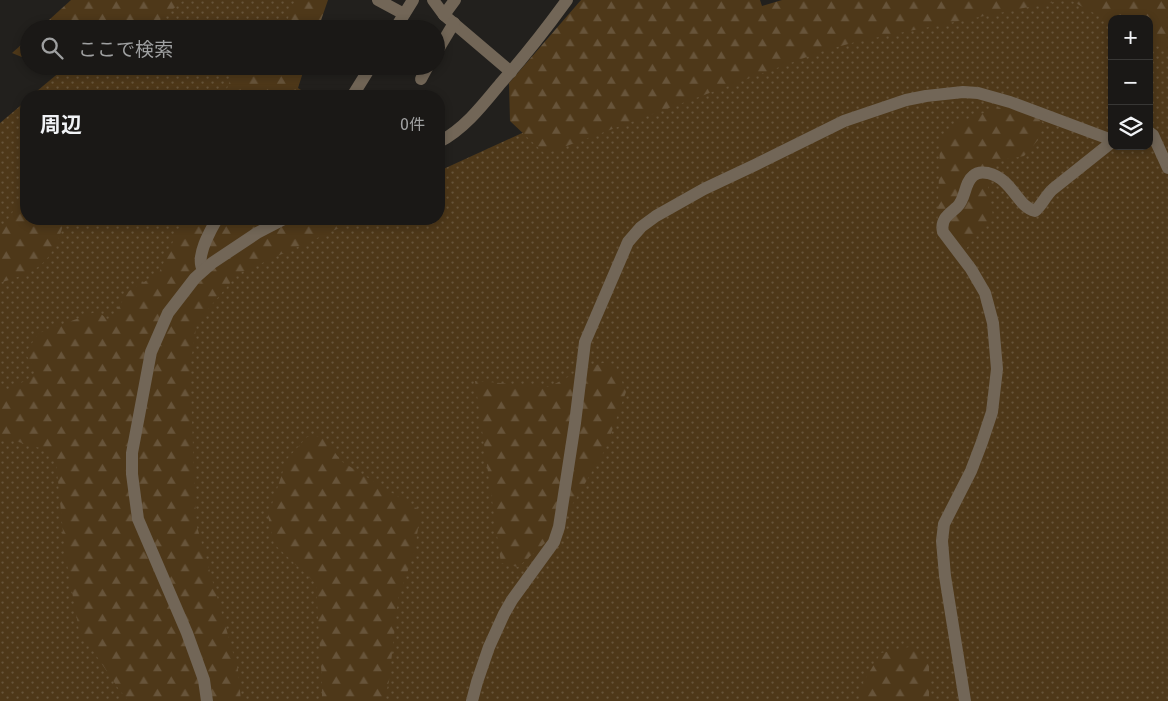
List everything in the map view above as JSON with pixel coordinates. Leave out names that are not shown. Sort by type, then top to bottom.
[{"type":"street","points":[[378,0],[404,14]]},
{"type":"street","points":[[400,20],[413,0]]},
{"type":"street","points":[[433,0],[449,19],[511,72]]},
{"type":"street","points":[[445,29],[456,0]]},
{"type":"street","points":[[445,139],[474,115],[568,0]]},
{"type":"street","points":[[356,90],[365,75]]},
{"type":"street","points":[[421,79],[423,75]]},
{"type":"street","points":[[472,701],[486,656],[504,614],[554,542],[559,527],[576,424],[585,342],[628,242],[641,227],[656,216],[704,189],[844,121],[906,100],[926,96],[963,92],[978,93],[1010,102],[1108,139]]},
{"type":"street","points":[[1153,134],[1168,168]]},
{"type":"street","points":[[965,701],[945,576],[942,541],[944,524],[971,471],[992,412],[997,368],[993,323],[985,293],[971,269],[943,232],[942,226],[946,217],[962,201],[972,177],[978,173],[992,175],[1004,181],[1011,187],[1026,208],[1035,211],[1045,196],[1108,144]]},
{"type":"street","points":[[203,270],[200,265],[200,258],[214,225]]},
{"type":"street","points":[[207,701],[204,680],[187,634],[138,519],[132,474],[132,453],[147,370],[157,335],[168,313],[180,295],[203,270],[223,254],[274,225]]},
{"type":"green space","points":[[71,0],[184,0],[160,20],[49,20]]},
{"type":"green space","points":[[146,0],[317,0],[308,20],[122,20]]},
{"type":"green space","points":[[295,0],[328,0],[321,20],[287,20]]},
{"type":"green space","points":[[581,0],[760,0],[762,6],[782,0],[1064,0],[859,41],[823,51],[545,154],[510,121],[509,83]]},
{"type":"green space","points":[[894,0],[1099,0],[1109,15],[1108,150],[1153,150],[1153,29],[1168,36],[1168,701],[0,701],[0,123],[20,106],[20,225],[445,225],[445,168],[618,89]]},
{"type":"green space","points":[[1070,0],[1168,0],[1168,55],[1165,48],[1153,45],[1153,15],[1108,15],[1108,21]]},
{"type":"green space","points":[[20,46],[20,56],[12,53]]},
{"type":"green space","points":[[56,75],[284,75],[280,90],[38,90]]},
{"type":"green space","points":[[232,75],[302,75],[298,88],[301,90],[226,90]]},
{"type":"green space","points":[[1021,100],[1044,125],[1038,140],[1024,156],[1001,160],[989,169],[987,180],[993,216],[961,255],[951,254],[937,242],[940,141],[956,123]]},
{"type":"green space","points":[[20,201],[20,225],[62,225],[54,248],[45,261],[25,274],[0,283],[0,227],[4,225]]},
{"type":"green space","points":[[180,225],[346,225],[238,274],[197,322],[190,368],[196,523],[238,670],[241,701],[129,701],[120,691],[79,630],[65,553],[56,460],[47,450],[0,439],[0,390],[7,391],[40,372],[34,368],[25,353],[39,333],[98,311],[109,321],[129,291],[159,273]]},
{"type":"green space","points":[[603,363],[615,364],[626,392],[605,450],[554,535],[518,567],[501,563],[475,381],[549,387],[583,369]]},
{"type":"green space","points":[[323,436],[341,461],[421,511],[414,553],[398,599],[389,681],[384,701],[322,701],[316,584],[274,544],[268,516],[287,459],[307,437]]},
{"type":"green space","points":[[909,647],[929,662],[929,701],[859,701],[861,686],[881,653]]}]
